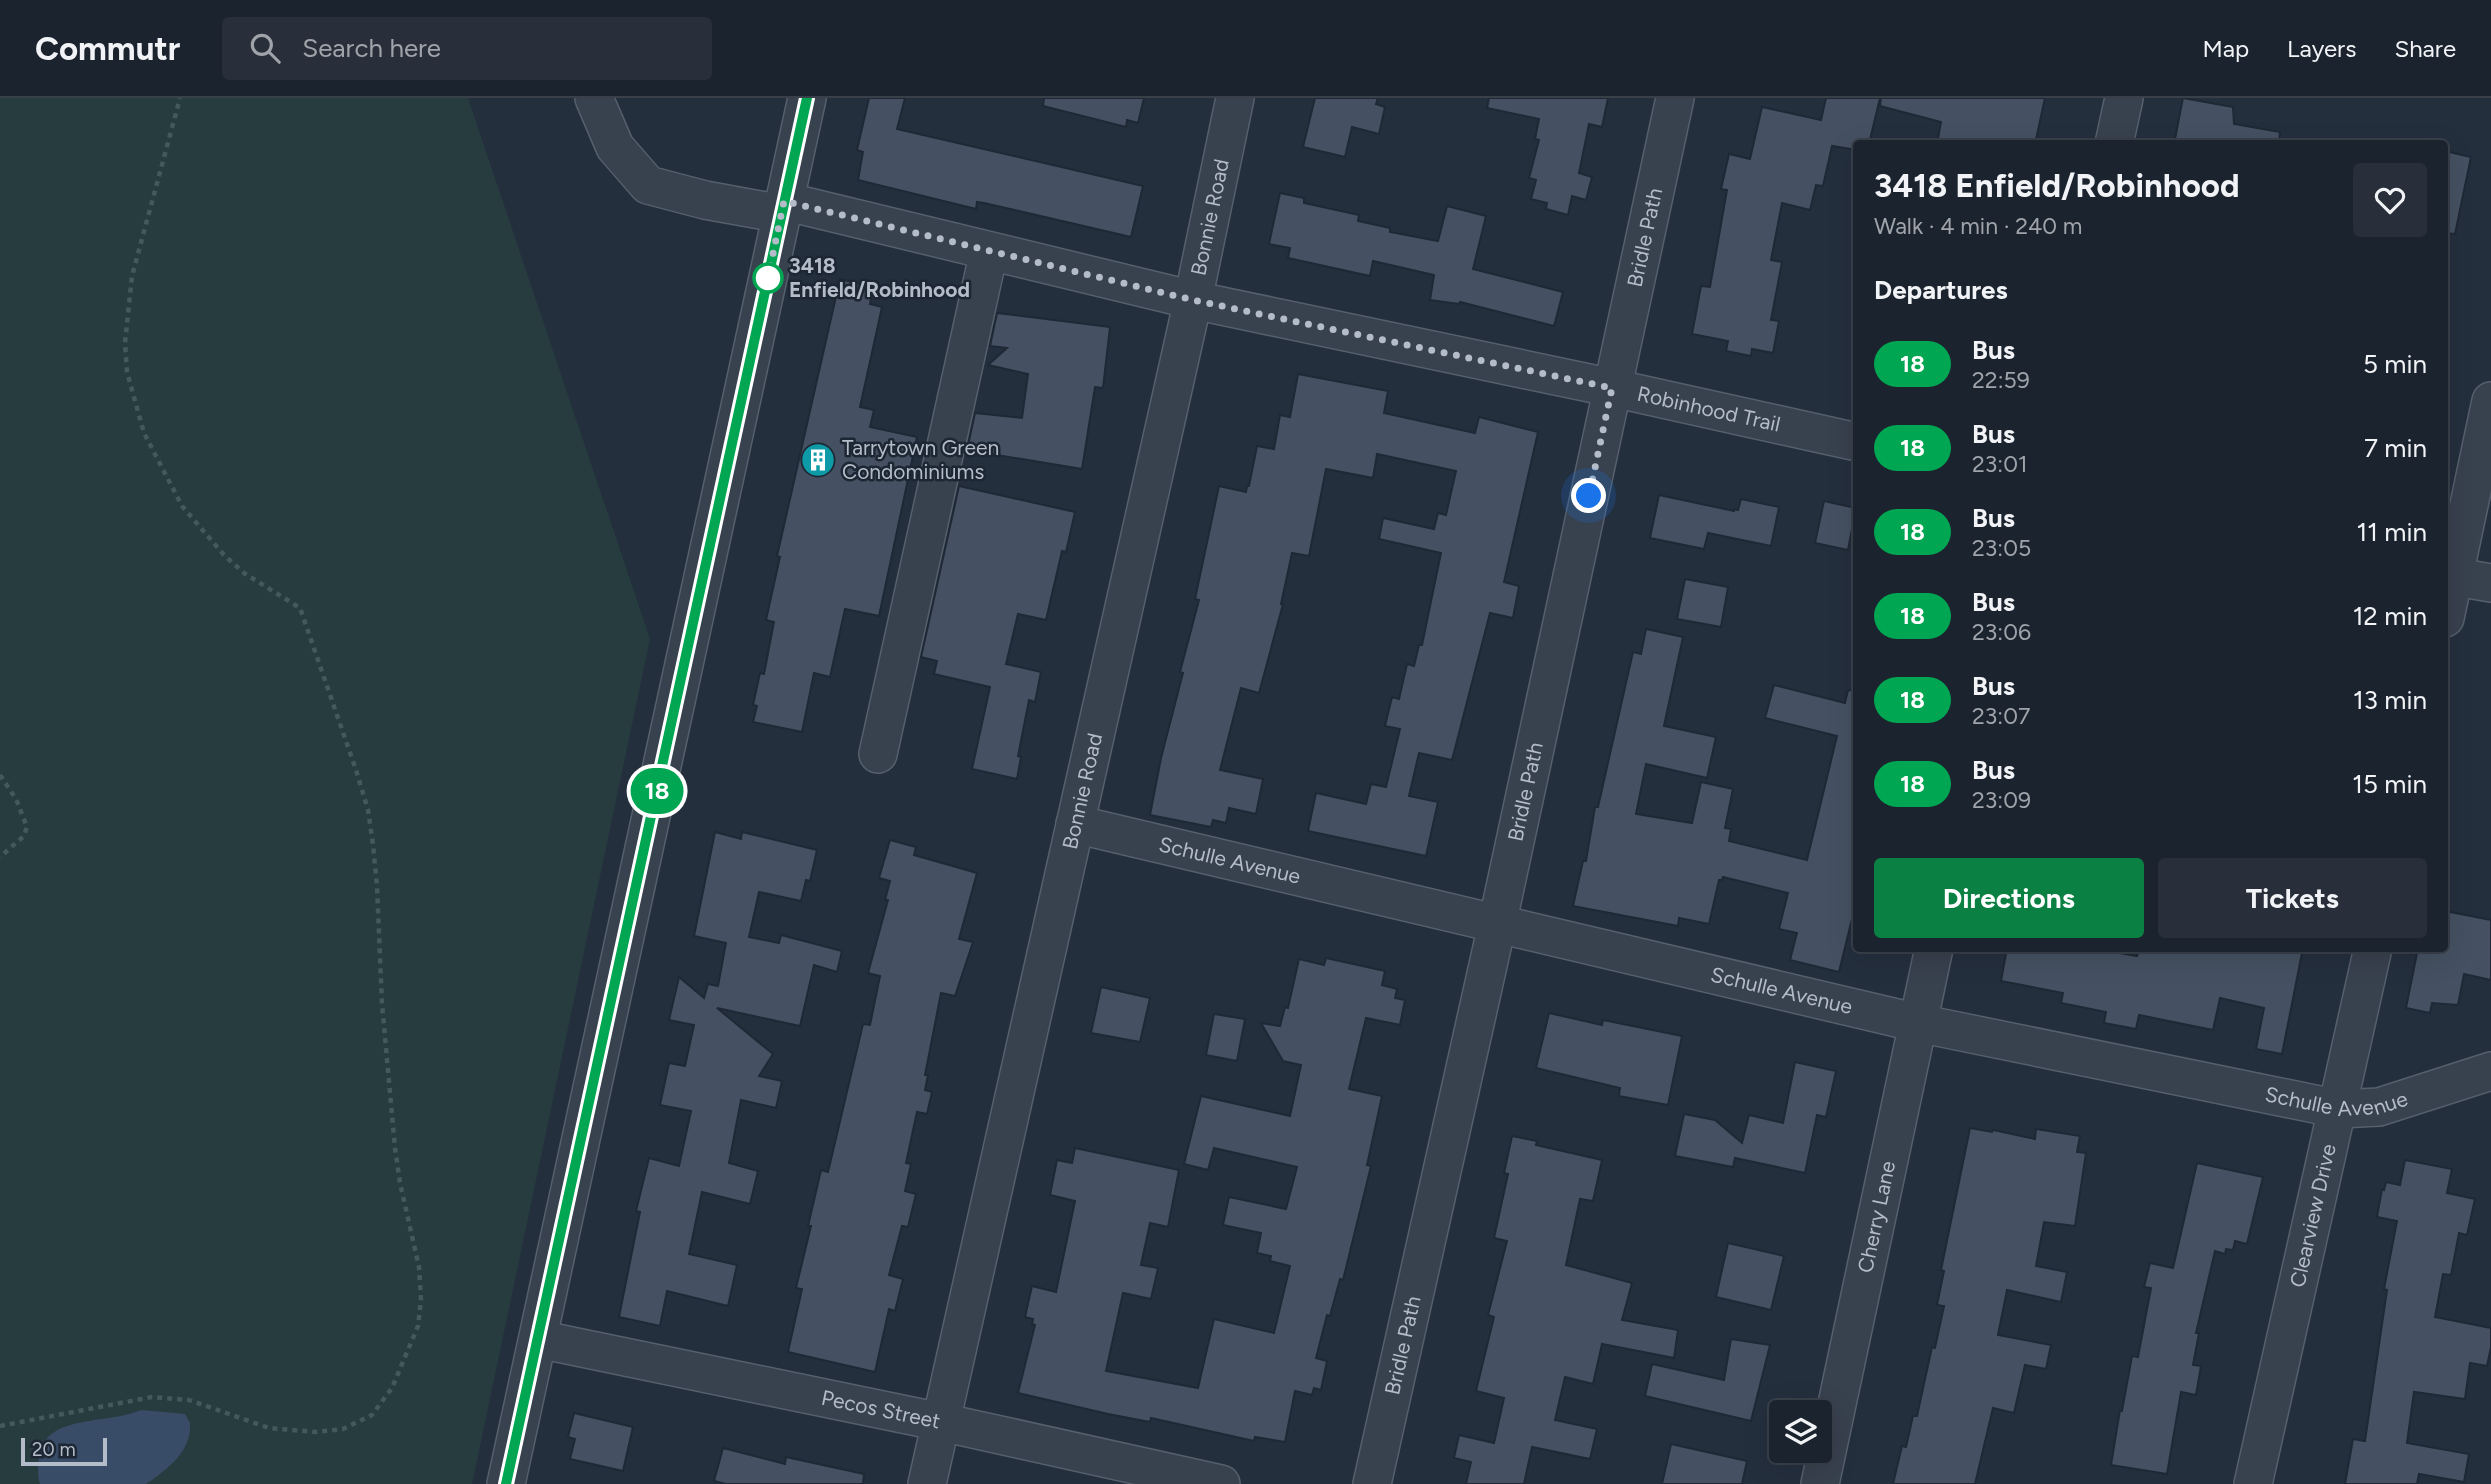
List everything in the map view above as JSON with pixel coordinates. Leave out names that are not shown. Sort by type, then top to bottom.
[{"type":"street","name":"Robinhood Trail","points":[[594,98],[615,147],[648,185],[705,200],[783,208],[989,251],[1193,300],[1853,441]]},
{"type":"street","points":[[506,1484],[807,98]]},
{"type":"street","name":"Bonnie Road","points":[[927,1484],[1193,300],[1235,98]]},
{"type":"street","name":"Bridle Path","points":[[1372,1484],[1497,925],[1675,98]]},
{"type":"street","points":[[2115,140],[2124,98]]},
{"type":"street","points":[[878,754],[989,251]]},
{"type":"street","points":[[2491,401],[2449,576],[2491,583]]},
{"type":"street","name":"Schulle Avenue","points":[[1075,824],[1918,1023],[2339,1109],[2379,1107],[2491,1071]]},
{"type":"street","name":"Cherry Lane","points":[[1820,1484],[1933,952]]},
{"type":"street","name":"Clearview Drive","points":[[2253,1484],[2373,952]]},
{"type":"street","name":"Pecos Street","points":[[538,1339],[941,1422],[1222,1484]]},
{"type":"path","points":[[0,1426],[152,1397],[189,1400],[269,1428],[316,1432],[343,1429],[372,1415],[392,1388],[418,1326],[421,1300],[419,1267],[395,1148],[382,1004],[373,845],[368,810],[356,770],[300,608],[234,564],[182,506],[144,433],[130,384],[125,343],[132,276],[180,98]]},
{"type":"path","points":[[0,775],[16,799],[27,827],[24,836],[0,857]]},
{"type":"green space","points":[[0,98],[468,98],[650,639],[472,1484],[0,1484]]},
{"type":"water","points":[[141,1410],[185,1414],[190,1423],[190,1433],[183,1451],[146,1484],[40,1484],[39,1457],[44,1443],[53,1433],[80,1423]]},
{"type":"building","points":[[869,98],[905,98],[897,129],[1143,186],[1131,237],[984,203],[977,202],[976,209],[858,180],[863,152],[857,150]]},
{"type":"building","points":[[1044,98],[1144,98],[1138,123],[1127,120],[1126,127],[1043,106]]},
{"type":"building","points":[[1315,98],[1378,98],[1376,104],[1385,107],[1379,134],[1352,127],[1345,157],[1303,147]]},
{"type":"building","points":[[1489,98],[1608,98],[1602,127],[1589,124],[1579,173],[1592,177],[1586,200],[1572,196],[1568,215],[1546,209],[1547,203],[1531,199],[1536,180],[1529,178],[1539,140],[1535,139],[1539,119],[1487,108]]},
{"type":"building","points":[[1826,98],[1880,98],[1870,140],[1853,140],[1853,149],[1832,146],[1823,186],[1816,185],[1810,210],[1782,203],[1771,260],[1782,262],[1771,320],[1779,321],[1773,353],[1752,349],[1751,356],[1726,351],[1728,341],[1692,334],[1701,286],[1710,287],[1727,190],[1721,189],[1729,154],[1750,159],[1762,107],[1821,120]]},
{"type":"building","points":[[1881,98],[2045,98],[2036,140],[1938,140],[1941,122],[1880,106]]},
{"type":"building","points":[[2183,98],[2233,107],[2234,124],[2280,132],[2279,140],[2175,140]]},
{"type":"building","points":[[2448,152],[2471,157],[2455,234],[2448,233]]},
{"type":"building","points":[[1280,193],[1304,198],[1304,203],[1359,215],[1358,221],[1390,228],[1390,232],[1438,241],[1447,206],[1486,216],[1473,269],[1563,292],[1554,326],[1460,302],[1430,300],[1434,275],[1373,261],[1370,276],[1288,258],[1290,248],[1269,244]]},
{"type":"building","points":[[840,279],[873,287],[870,304],[882,307],[860,407],[874,410],[870,427],[917,437],[879,616],[845,609],[830,677],[814,673],[802,732],[753,722],[757,706],[753,705],[760,673],[764,674],[774,622],[766,620],[780,557],[777,556]]},
{"type":"building","points":[[997,313],[1110,327],[1103,388],[1095,387],[1082,469],[967,450],[975,413],[1022,418],[1028,374],[988,365],[1007,348],[990,346]]},
{"type":"building","points":[[1298,374],[1388,391],[1384,413],[1475,433],[1479,417],[1538,432],[1504,582],[1519,586],[1513,618],[1490,613],[1452,760],[1419,753],[1409,796],[1438,802],[1426,856],[1308,831],[1316,793],[1366,804],[1371,784],[1386,787],[1400,729],[1385,726],[1392,697],[1399,699],[1407,664],[1414,666],[1419,645],[1422,645],[1441,553],[1379,539],[1383,518],[1434,529],[1438,513],[1446,515],[1456,471],[1377,454],[1373,478],[1326,469],[1309,556],[1292,553],[1283,604],[1259,693],[1241,688],[1220,770],[1263,779],[1256,814],[1229,808],[1226,823],[1213,820],[1211,827],[1150,815],[1161,758],[1183,673],[1180,672],[1199,600],[1195,599],[1219,486],[1246,492],[1257,446],[1274,449],[1280,415],[1290,417]]},
{"type":"building","points":[[959,486],[1075,512],[1066,552],[1062,551],[1046,620],[1018,614],[1006,664],[1041,672],[1035,702],[1029,700],[1018,756],[1021,757],[1017,779],[972,769],[990,687],[934,674],[937,661],[921,657]]},
{"type":"building","points":[[1659,495],[1734,511],[1738,510],[1741,499],[1779,507],[1771,546],[1708,533],[1704,549],[1650,538]]},
{"type":"building","points":[[1824,501],[1853,507],[1848,550],[1815,543]]},
{"type":"building","points":[[1685,579],[1728,587],[1721,627],[1677,619]]},
{"type":"building","points":[[1646,629],[1683,637],[1664,726],[1716,737],[1707,778],[1646,764],[1636,814],[1692,823],[1701,782],[1733,789],[1725,828],[1731,829],[1729,841],[1807,860],[1837,736],[1765,718],[1774,685],[1845,703],[1848,690],[1853,691],[1853,919],[1839,972],[1790,960],[1797,933],[1779,929],[1788,893],[1723,877],[1719,880],[1709,924],[1679,918],[1678,926],[1573,906],[1583,861],[1586,861],[1595,807],[1598,807],[1633,652],[1641,654]]},
{"type":"building","points":[[715,832],[741,839],[742,832],[817,850],[810,881],[806,880],[801,901],[759,892],[749,937],[779,943],[781,935],[842,951],[837,972],[814,965],[800,1026],[717,1008],[773,1054],[759,1076],[782,1081],[776,1108],[741,1100],[729,1163],[758,1171],[750,1204],[702,1192],[689,1254],[737,1265],[728,1306],[667,1291],[660,1326],[619,1317],[640,1212],[636,1211],[649,1158],[679,1166],[691,1111],[660,1105],[669,1063],[685,1066],[694,1025],[669,1020],[679,977],[704,998],[708,984],[718,986],[726,943],[694,936]]},
{"type":"building","points":[[890,840],[916,847],[914,855],[977,873],[959,939],[973,942],[955,996],[941,993],[925,1075],[928,1075],[925,1090],[932,1092],[927,1114],[917,1112],[906,1163],[911,1164],[905,1191],[916,1194],[908,1227],[902,1226],[889,1275],[903,1279],[895,1311],[889,1309],[875,1372],[788,1352],[802,1289],[796,1288],[821,1170],[828,1172],[863,1024],[870,1025],[880,976],[868,973],[888,900],[885,900],[890,881],[879,878]]},
{"type":"building","points":[[2448,912],[2491,920],[2491,980],[2464,974],[2458,1005],[2432,1003],[2430,1013],[2406,1008],[2417,952],[2448,952]]},
{"type":"building","points":[[2006,952],[2114,952],[2137,956],[2138,952],[2302,952],[2282,1054],[2256,1049],[2264,1008],[2220,998],[2213,1030],[2139,1015],[2136,1029],[2104,1023],[2106,1012],[2061,1003],[2063,993],[2001,981]]},
{"type":"building","points":[[1326,958],[1385,971],[1382,985],[1397,989],[1395,998],[1405,1000],[1400,1025],[1366,1018],[1349,1089],[1382,1096],[1367,1165],[1371,1166],[1343,1280],[1340,1279],[1330,1316],[1327,1315],[1316,1358],[1327,1361],[1321,1390],[1314,1388],[1312,1395],[1295,1391],[1285,1442],[1255,1437],[1254,1441],[1151,1418],[1150,1422],[1018,1393],[1035,1325],[1032,1324],[1033,1319],[1025,1317],[1032,1286],[1056,1292],[1075,1201],[1050,1195],[1057,1160],[1072,1163],[1075,1148],[1179,1170],[1168,1227],[1150,1223],[1141,1265],[1158,1268],[1151,1299],[1123,1293],[1106,1371],[1198,1388],[1214,1319],[1274,1333],[1290,1266],[1270,1261],[1271,1256],[1257,1253],[1261,1233],[1223,1225],[1229,1197],[1286,1209],[1297,1167],[1214,1148],[1208,1170],[1184,1164],[1201,1096],[1290,1116],[1301,1065],[1283,1061],[1261,1023],[1280,1026],[1285,1007],[1288,1008],[1299,959],[1324,965]]},
{"type":"building","points":[[1101,987],[1150,998],[1140,1042],[1091,1033]]},
{"type":"building","points":[[1549,1013],[1602,1025],[1603,1020],[1682,1036],[1668,1105],[1619,1096],[1620,1088],[1536,1068]]},
{"type":"building","points":[[1214,1014],[1245,1019],[1237,1061],[1206,1055]]},
{"type":"building","points":[[1795,1062],[1836,1071],[1826,1117],[1817,1115],[1805,1173],[1735,1158],[1733,1167],[1675,1156],[1684,1114],[1715,1120],[1742,1143],[1749,1115],[1783,1123]]},
{"type":"building","points":[[1970,1128],[2035,1139],[2036,1129],[2080,1136],[2077,1152],[2086,1153],[2075,1226],[2044,1222],[2036,1266],[2067,1272],[2061,1302],[2007,1290],[1998,1335],[2051,1345],[2046,1369],[2025,1365],[2014,1413],[1993,1408],[1975,1484],[1893,1484],[1902,1446],[1906,1447],[1913,1416],[1917,1416],[1932,1347],[1935,1348],[1944,1306],[1937,1305],[1944,1271],[1941,1270]]},
{"type":"building","points":[[1512,1136],[1537,1141],[1536,1145],[1602,1160],[1593,1201],[1580,1199],[1566,1265],[1632,1283],[1622,1320],[1678,1330],[1674,1358],[1602,1344],[1593,1384],[1565,1377],[1555,1420],[1597,1429],[1590,1459],[1532,1447],[1524,1484],[1466,1484],[1471,1462],[1454,1458],[1459,1435],[1494,1443],[1504,1398],[1476,1391],[1494,1317],[1488,1315],[1507,1241],[1494,1238],[1508,1174],[1504,1173]]},
{"type":"building","points":[[2405,1160],[2452,1169],[2447,1193],[2475,1199],[2467,1235],[2459,1233],[2451,1275],[2443,1274],[2435,1317],[2491,1328],[2491,1347],[2487,1366],[2470,1363],[2465,1399],[2414,1392],[2407,1443],[2469,1454],[2464,1482],[2419,1474],[2417,1484],[2345,1484],[2353,1439],[2365,1441],[2387,1290],[2384,1289],[2397,1221],[2377,1217],[2382,1189],[2384,1190],[2386,1182],[2400,1185]]},
{"type":"building","points":[[2197,1163],[2263,1177],[2247,1244],[2235,1241],[2233,1250],[2226,1249],[2225,1254],[2215,1251],[2196,1333],[2199,1333],[2193,1365],[2201,1366],[2196,1395],[2181,1392],[2167,1474],[2111,1465],[2132,1356],[2138,1357],[2151,1288],[2144,1287],[2150,1263],[2173,1268]]},
{"type":"building","points":[[1728,1243],[1784,1256],[1771,1310],[1716,1297]]},
{"type":"building","points":[[1731,1339],[1770,1345],[1751,1421],[1645,1396],[1652,1364],[1724,1380]]},
{"type":"building","points":[[574,1413],[633,1427],[623,1471],[570,1459],[575,1439],[568,1437]]},
{"type":"building","points":[[1671,1444],[1747,1461],[1742,1484],[1662,1484]]},
{"type":"building","points":[[723,1448],[785,1464],[786,1457],[864,1474],[863,1484],[726,1484],[714,1481]]},
{"type":"bus line","name":"18","points":[[506,1484],[807,98]]},
{"type":"place","name":"3418 Enfield/Robinhood","points":[[768,278]]},
{"type":"place","name":"Tarrytown Green Condominiums","points":[[818,460]]},
{"type":"route","points":[[768,278],[784,201],[1193,300],[1612,388],[1589,496]]}]
